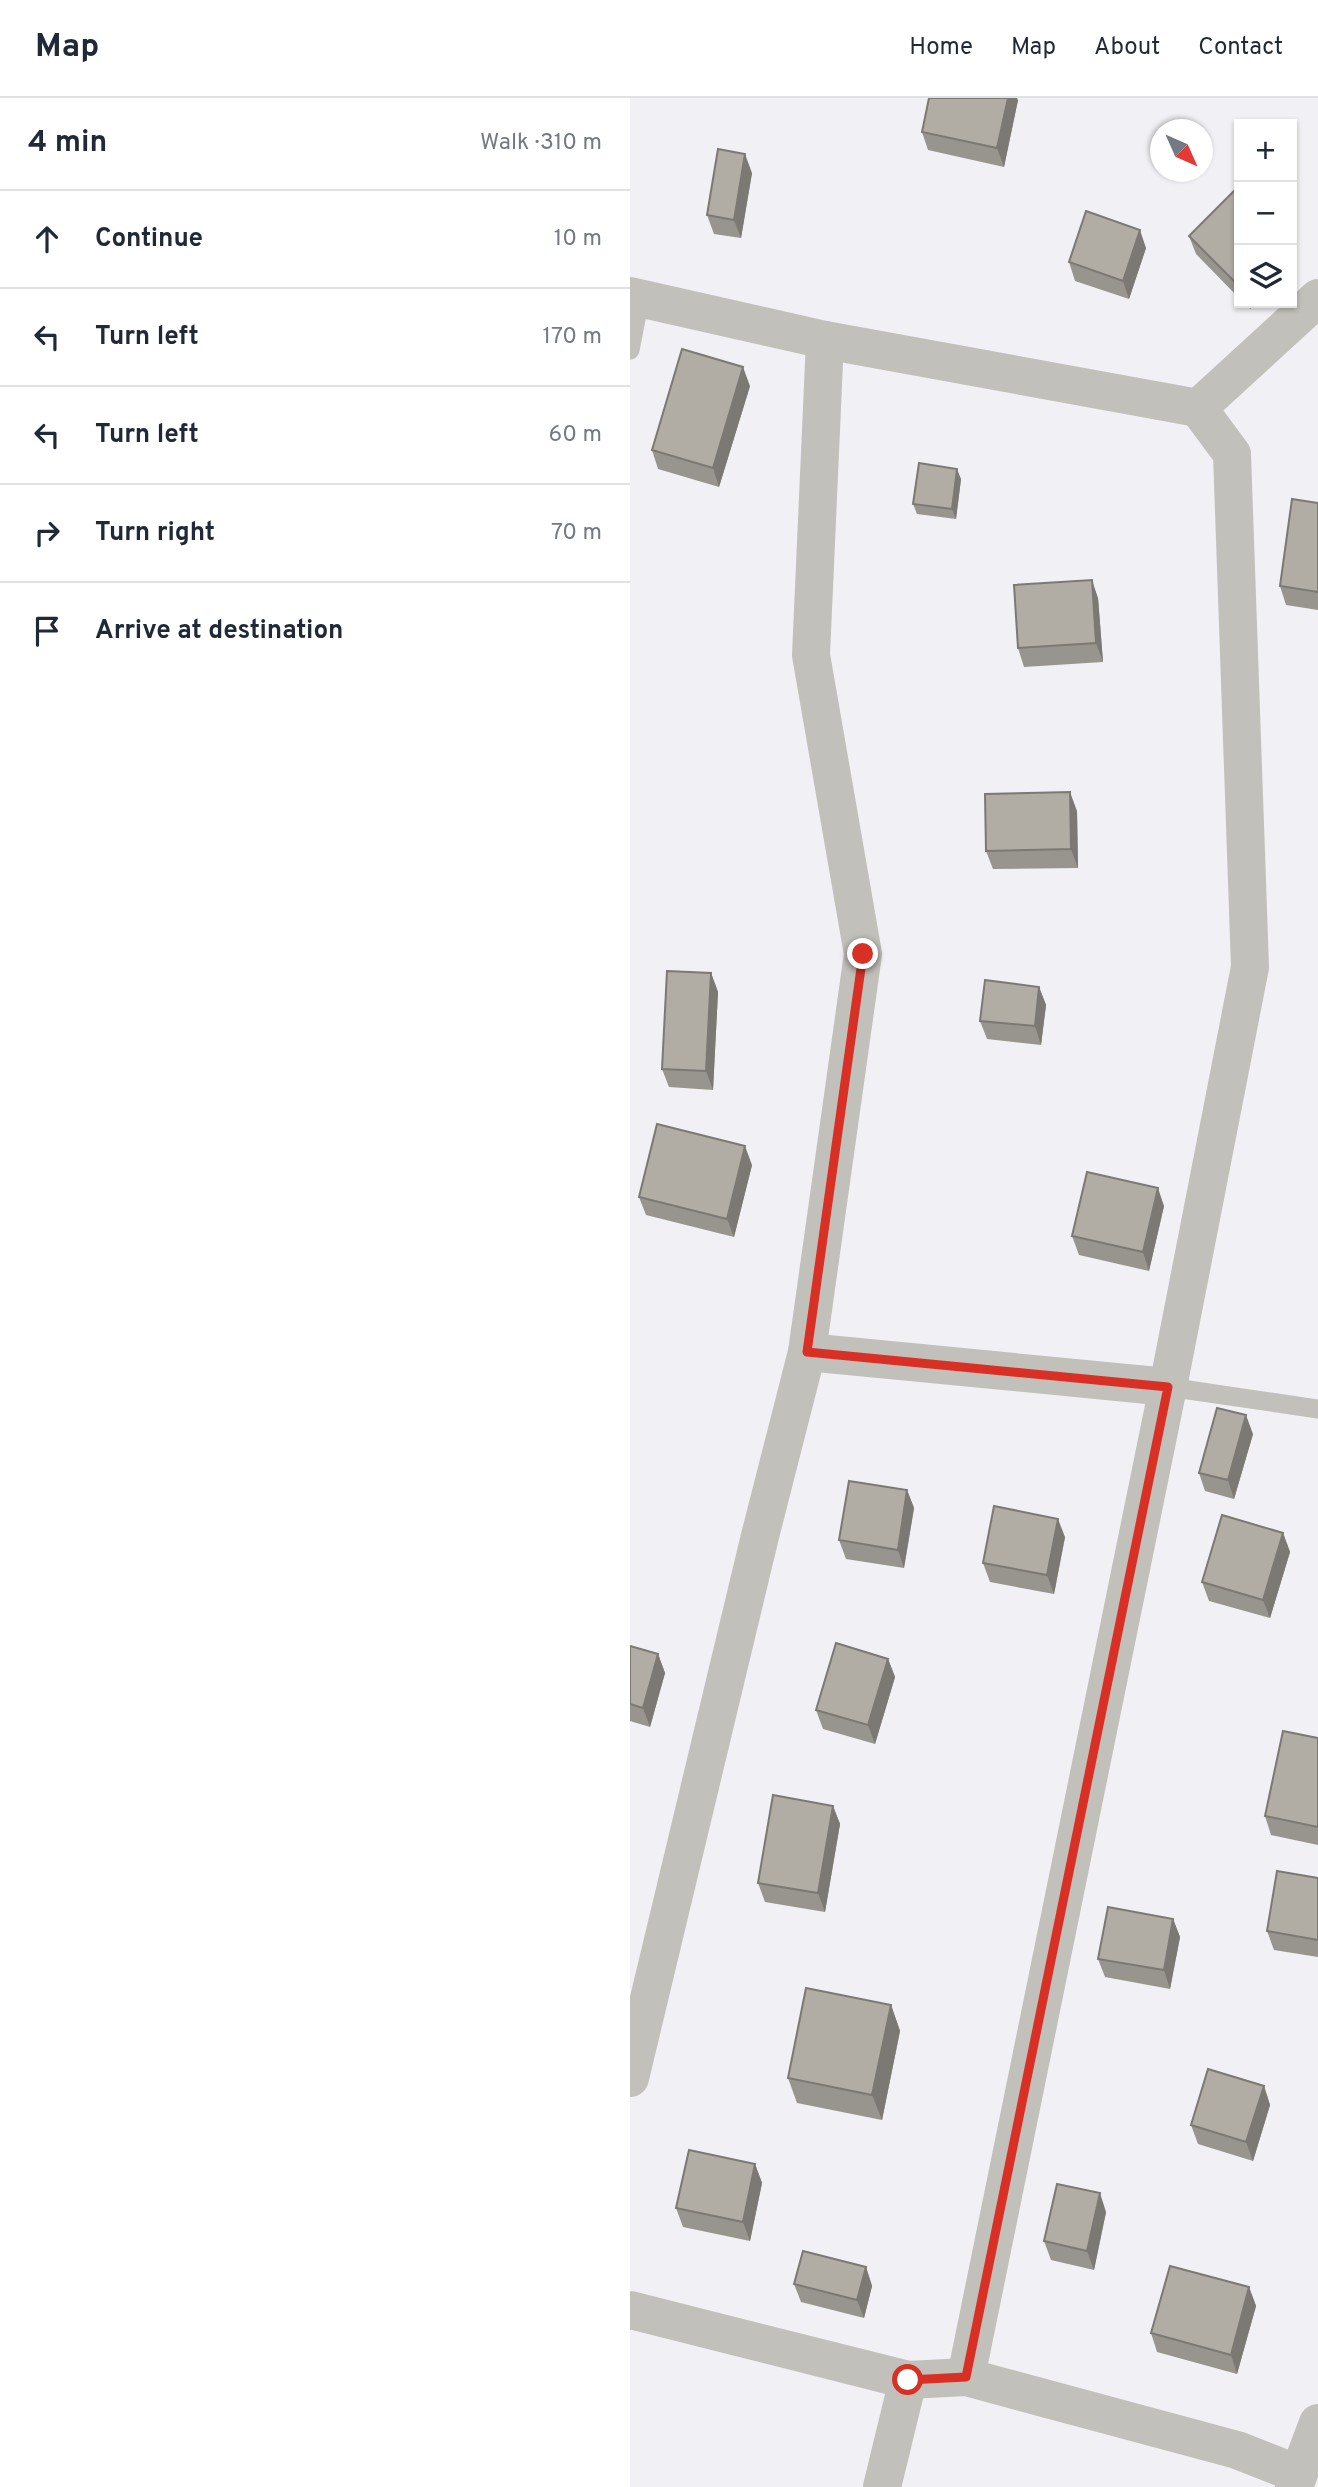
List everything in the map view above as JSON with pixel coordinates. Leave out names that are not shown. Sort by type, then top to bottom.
[{"type":"street","points":[[635,298],[825,340],[1198,408],[1232,454],[1250,967],[1168,1387],[966,2377]]},
{"type":"street","points":[[1198,408],[1318,298]]},
{"type":"street","points":[[630,2078],[807,1352],[863,954],[811,655],[825,340]]},
{"type":"street","points":[[807,1352],[1168,1387]]},
{"type":"street","points":[[630,2310],[908,2380],[966,2377],[1237,2450],[1296,2481],[1318,2423]]},
{"type":"street","points":[[882,2487],[908,2380]]},
{"type":"lane","points":[[630,350],[635,298]]},
{"type":"lane","points":[[1168,1387],[1318,1409]]},
{"type":"building","points":[[929,98],[1008,98],[997,148],[922,132]]},
{"type":"building","points":[[718,149],[745,154],[734,220],[707,215]]},
{"type":"building","points":[[1234,191],[1234,281],[1189,236]]},
{"type":"building","points":[[1086,211],[1140,230],[1123,281],[1069,262]]},
{"type":"building","points":[[682,349],[743,367],[713,468],[652,450]]},
{"type":"building","points":[[919,463],[957,469],[952,509],[913,504]]},
{"type":"building","points":[[1292,499],[1318,503],[1318,592],[1280,586]]},
{"type":"building","points":[[1092,580],[1096,643],[1018,648],[1014,585]]},
{"type":"building","points":[[1070,792],[1071,849],[986,851],[985,794]]},
{"type":"building","points":[[667,971],[711,973],[706,1071],[662,1069]]},
{"type":"building","points":[[985,980],[1039,987],[1035,1026],[980,1021]]},
{"type":"building","points":[[657,1124],[745,1146],[727,1219],[639,1197]]},
{"type":"building","points":[[1087,1172],[1158,1188],[1143,1252],[1072,1236]]},
{"type":"building","points":[[1217,1408],[1246,1415],[1228,1480],[1199,1473]]},
{"type":"building","points":[[849,1481],[907,1490],[898,1550],[839,1540]]},
{"type":"building","points":[[994,1506],[1058,1519],[1047,1575],[983,1563]]},
{"type":"building","points":[[1222,1515],[1283,1533],[1263,1600],[1202,1582]]},
{"type":"building","points":[[836,1643],[888,1659],[868,1725],[816,1710]]},
{"type":"building","points":[[630,1646],[658,1654],[643,1708],[630,1704]]},
{"type":"building","points":[[1283,1731],[1318,1738],[1318,1827],[1265,1816]]},
{"type":"building","points":[[773,1795],[833,1806],[818,1893],[758,1883]]},
{"type":"building","points":[[1277,1871],[1318,1878],[1318,1940],[1267,1931]]},
{"type":"building","points":[[1108,1907],[1173,1919],[1164,1970],[1098,1959]]},
{"type":"building","points":[[806,1988],[891,2005],[872,2095],[788,2078]]},
{"type":"building","points":[[1208,2069],[1264,2086],[1246,2142],[1191,2125]]},
{"type":"building","points":[[689,2150],[755,2164],[743,2222],[676,2208]]},
{"type":"building","points":[[1057,2184],[1100,2193],[1087,2251],[1044,2241]]},
{"type":"building","points":[[803,2251],[866,2267],[857,2300],[794,2284]]},
{"type":"building","points":[[1170,2266],[1249,2287],[1231,2355],[1151,2333]]},
{"type":"route","points":[[863,954],[807,1352],[1168,1387],[966,2377],[908,2380]]}]
